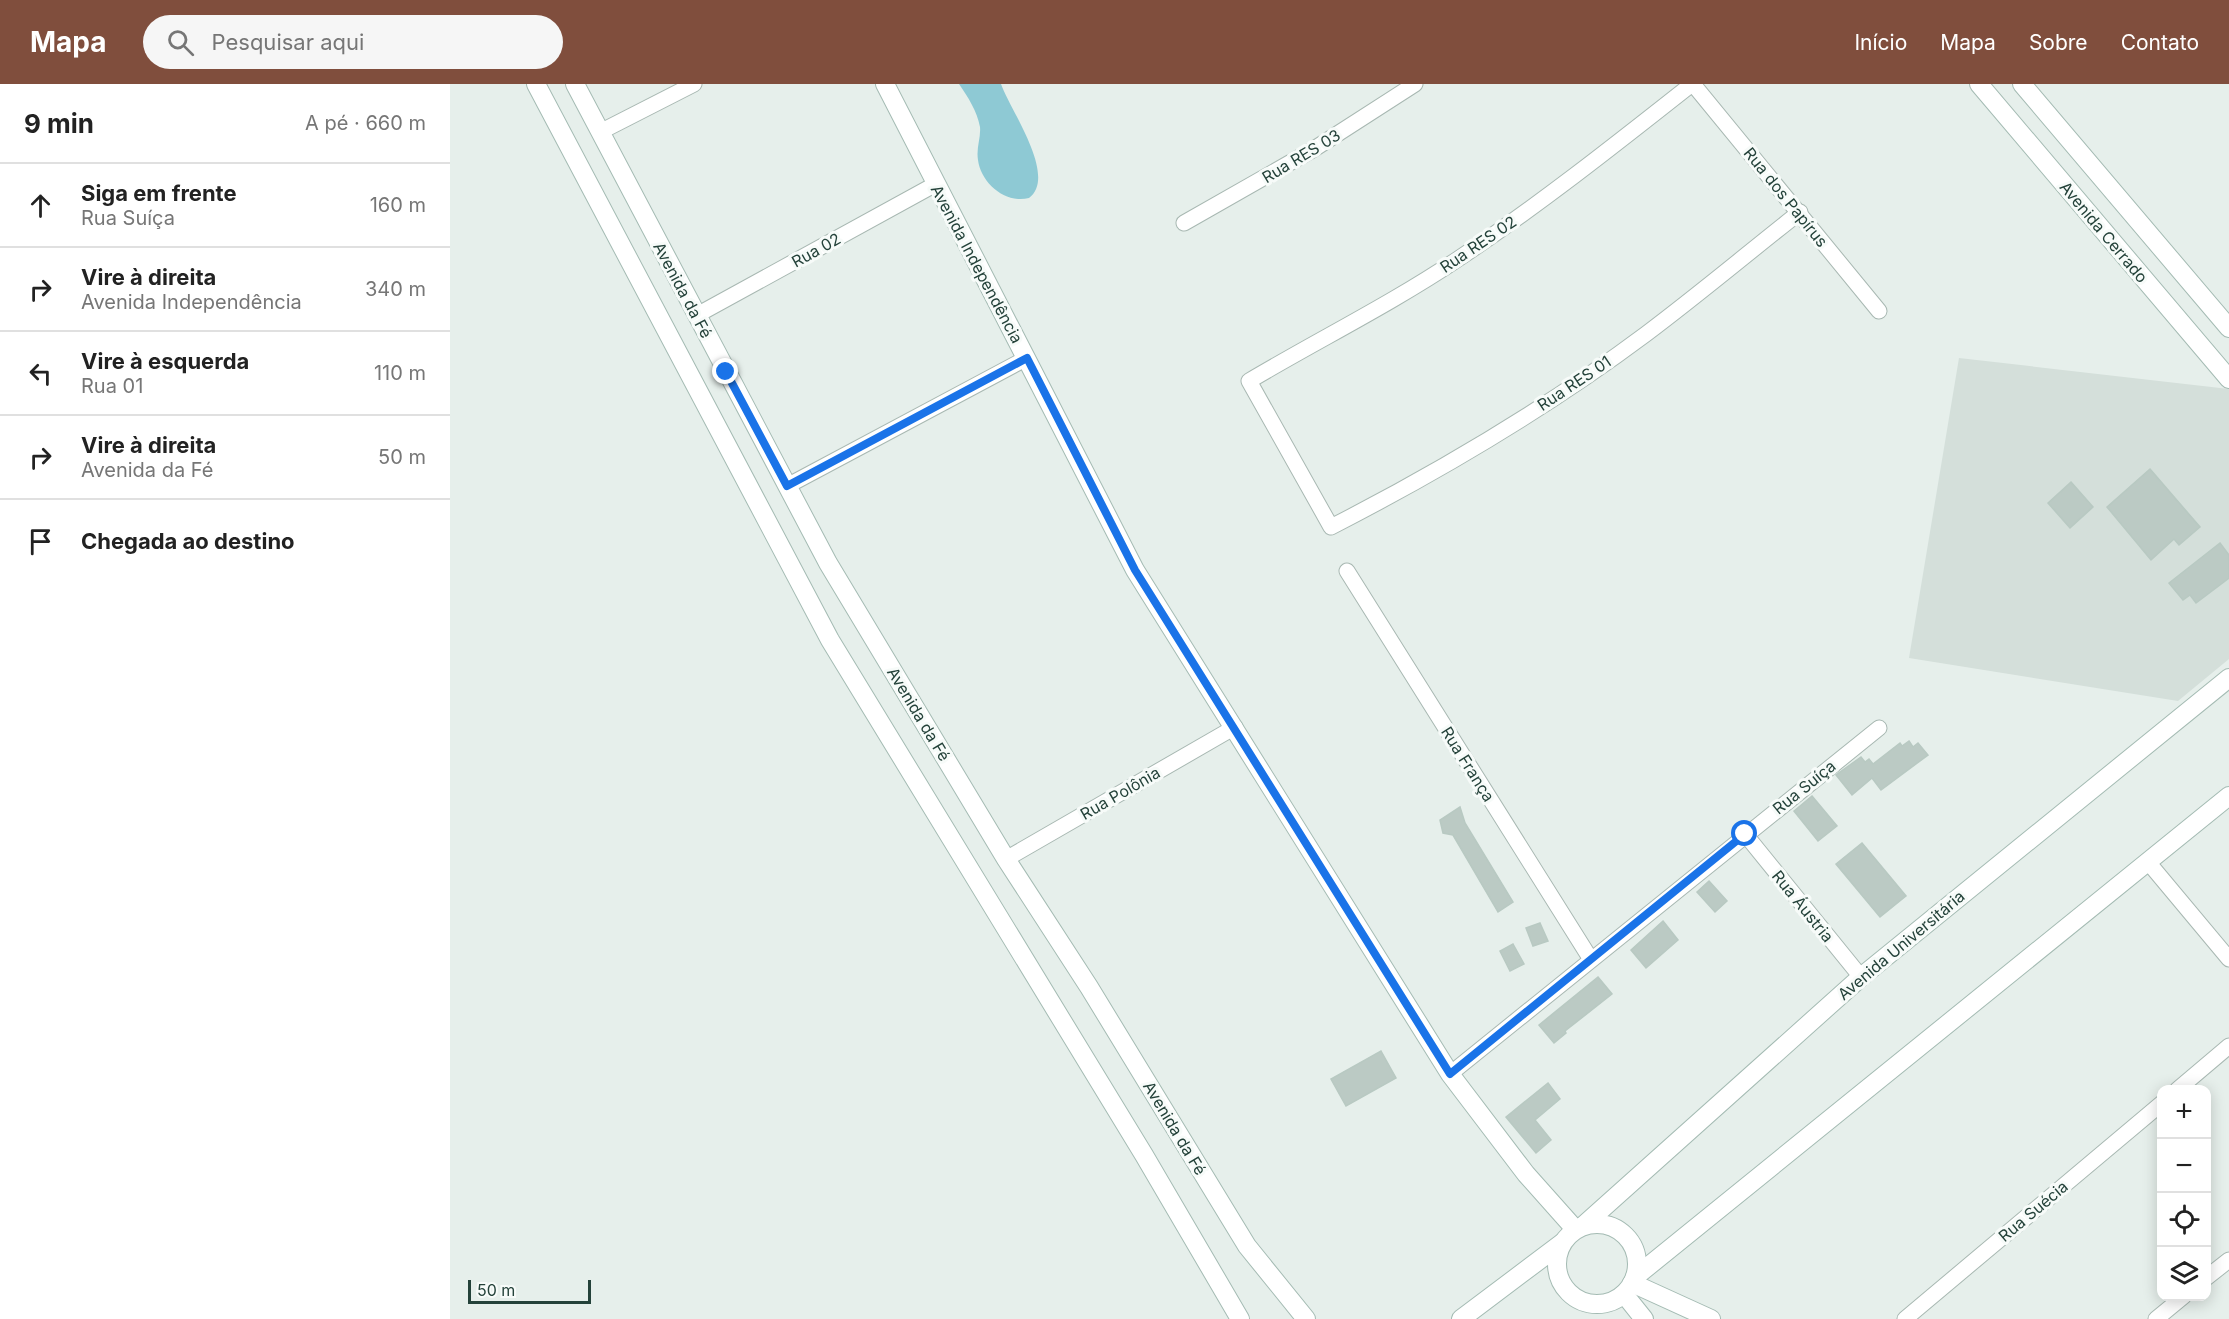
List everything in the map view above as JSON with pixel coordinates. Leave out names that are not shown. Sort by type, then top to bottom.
[{"type":"main road","points":[[536,84],[830,640],[1144,1155],[1240,1319]]},
{"type":"main road","name":"Avenida da Fé","points":[[575,84],[828,563],[1006,859],[1089,987],[1247,1246],[1306,1319]]},
{"type":"main road","name":"Avenida Independência","points":[[885,84],[934,185],[1027,358],[1135,570],[1450,1074],[1526,1174],[1580,1227]]},
{"type":"main road","name":"Avenida Cerrado","points":[[1979,84],[2229,379]]},
{"type":"main road","name":"Avenida Cerrado","points":[[2022,84],[2229,328]]},
{"type":"main road","name":"Avenida Universitária","points":[[1580,1227],[1861,977],[2229,678]]},
{"type":"main road","points":[[1592,1319],[2229,796]]},
{"type":"main road","points":[[1461,1319],[1580,1227],[1598,1223],[1611,1226],[1623,1233],[1631,1243],[1636,1256],[1626,1289],[1644,1319]]},
{"type":"main road","points":[[1562,1243],[1557,1263],[1558,1272],[1570,1294],[1593,1304],[1626,1289],[1711,1319]]},
{"type":"street","points":[[600,132],[694,84]]},
{"type":"street","name":"Rua RES 03","points":[[1184,222],[1314,148],[1415,84]]},
{"type":"street","name":"Rua dos Papírus","points":[[1693,84],[1879,311]]},
{"type":"street","name":"Rua RES 02","points":[[1331,527],[1248,381],[1456,260],[1595,161],[1693,84]]},
{"type":"street","name":"Rua 02","points":[[697,315],[934,185]]},
{"type":"street","name":"Rua RES 01","points":[[1331,527],[1441,469],[1550,400],[1646,334],[1800,212]]},
{"type":"street","points":[[787,486],[1027,358]]},
{"type":"street","name":"Rua França","points":[[1347,571],[1590,958]]},
{"type":"street","name":"Rua Polônia","points":[[1006,859],[1235,727]]},
{"type":"street","name":"Rua Suíça","points":[[1450,1074],[1590,958],[1879,728]]},
{"type":"street","name":"Rua Áustria","points":[[1745,834],[1861,977]]},
{"type":"street","points":[[2148,862],[2229,959]]},
{"type":"street","points":[[2182,1085],[2229,1046]]},
{"type":"street","name":"Rua Suécia","points":[[1905,1319],[2157,1107]]},
{"type":"street","points":[[2211,1274],[2229,1260]]},
{"type":"street","points":[[2157,1319],[2178,1301]]},
{"type":"shaded area","points":[[1959,358],[2229,389],[2229,659],[2178,701],[1909,658]]},
{"type":"water","points":[[959,84],[1001,84],[1035,159],[1038,175],[1036,188],[1029,198],[1011,198],[1003,195],[989,184],[984,176],[978,156],[979,121],[972,104]]},
{"type":"building","points":[[2150,469],[2200,527],[2179,545],[2174,539],[2151,560],[2107,507]]},
{"type":"building","points":[[2071,482],[2093,507],[2070,528],[2048,503]]},
{"type":"building","points":[[2220,543],[2229,555],[2229,578],[2196,603],[2190,595],[2183,600],[2169,583]]},
{"type":"building","points":[[1909,741],[1913,747],[1918,743],[1928,755],[1881,790],[1872,778],[1852,795],[1836,775],[1861,757],[1865,762],[1869,759],[1873,764],[1900,743],[1902,746]]},
{"type":"building","points":[[1812,796],[1837,826],[1818,841],[1794,811]]},
{"type":"building","points":[[1460,807],[1465,823],[1513,902],[1498,912],[1453,835],[1443,833],[1440,820]]},
{"type":"building","points":[[1862,843],[1906,896],[1880,917],[1836,864]]},
{"type":"building","points":[[1709,881],[1727,901],[1715,912],[1697,892]]},
{"type":"building","points":[[1663,921],[1678,940],[1646,968],[1631,950]]},
{"type":"building","points":[[1540,923],[1548,941],[1533,946],[1526,928]]},
{"type":"building","points":[[1513,944],[1524,964],[1510,971],[1500,951]]},
{"type":"building","points":[[1598,977],[1612,994],[1565,1031],[1566,1033],[1554,1043],[1539,1025]]},
{"type":"building","points":[[1381,1051],[1396,1078],[1346,1106],[1331,1079]]},
{"type":"building","points":[[1548,1083],[1560,1099],[1535,1120],[1551,1140],[1536,1153],[1506,1117]]},
{"type":"route","points":[[726,372],[787,486],[1027,358],[1135,570],[1450,1074],[1745,834]]}]
